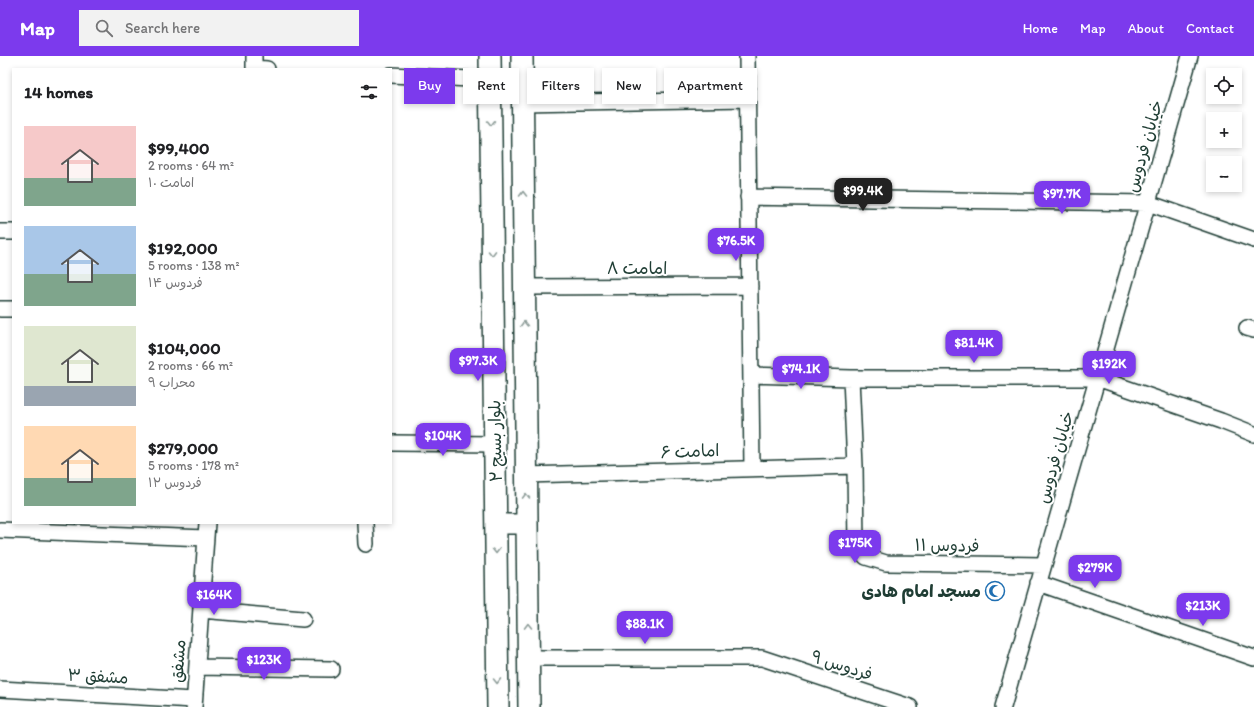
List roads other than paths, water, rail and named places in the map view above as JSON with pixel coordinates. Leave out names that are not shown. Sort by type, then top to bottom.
[{"type":"main road","name":"بلوار بسیج ۲","points":[[490,56],[490,68]]},
{"type":"main road","name":"بلوار بسیج ۲","points":[[522,56],[529,707]]},
{"type":"main road","name":"بلوار بسیج ۲","points":[[490,104],[498,707]]},
{"type":"street","points":[[254,56],[254,68]]},
{"type":"street","points":[[747,56],[747,68]]},
{"type":"street","name":"خیابان فردوس","points":[[1003,707],[1190,56]]},
{"type":"street","points":[[392,75],[463,79]]},
{"type":"street","points":[[522,103],[664,101]]},
{"type":"street","points":[[747,104],[752,468]]},
{"type":"street","points":[[748,197],[1148,203],[1254,240]]},
{"type":"street","points":[[0,232],[12,232]]},
{"type":"street","name":"امامت ۸","points":[[524,287],[750,286]]},
{"type":"street","points":[[0,309],[12,309]]},
{"type":"street","points":[[751,375],[851,378],[1097,378],[1254,434]]},
{"type":"street","name":"فردوس ۱۱","points":[[851,378],[855,466],[856,546],[866,557],[886,563],[1043,565]]},
{"type":"street","points":[[392,443],[495,444]]},
{"type":"street","name":"امامت ۶","points":[[526,475],[855,466]]},
{"type":"street","name":"مشفق","points":[[194,704],[207,524]]},
{"type":"street","points":[[365,524],[366,544]]},
{"type":"street","points":[[496,524],[527,524]]},
{"type":"street","points":[[0,530],[206,538]]},
{"type":"street","points":[[1038,583],[1143,621],[1254,658]]},
{"type":"street","points":[[201,610],[303,618]]},
{"type":"street","name":"فردوس ۹","points":[[528,658],[762,658],[910,707]]},
{"type":"street","points":[[197,667],[331,669]]},
{"type":"street","name":"مشفق ۳","points":[[0,689],[194,704]]},
{"type":"place","name":"مسجد امام هادی","points":[[995,591]]}]
